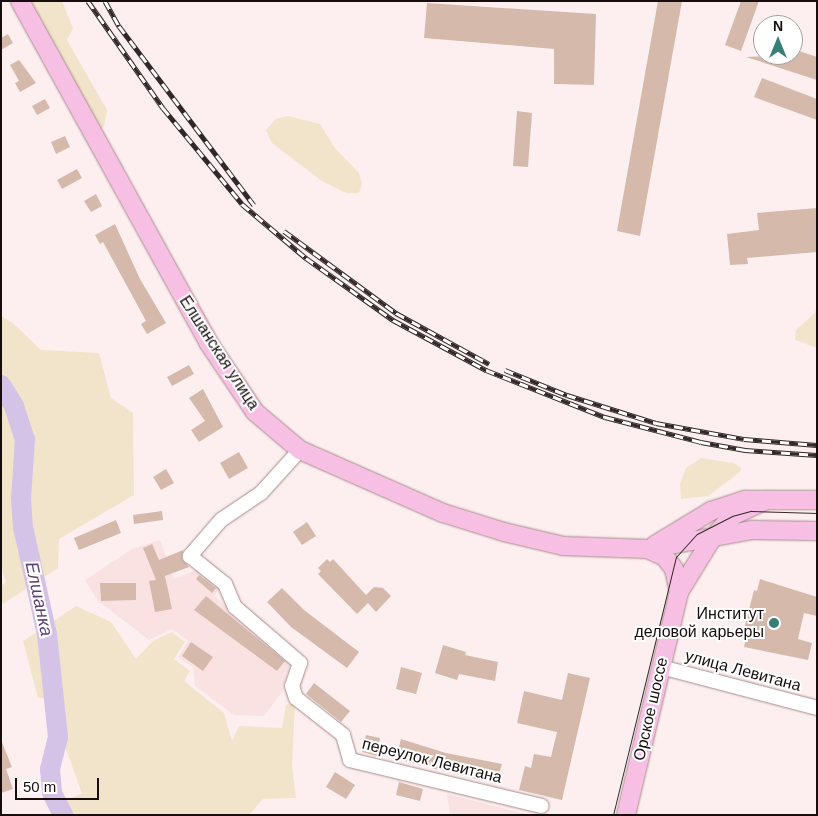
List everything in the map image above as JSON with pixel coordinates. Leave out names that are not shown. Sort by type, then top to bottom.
[{"type":"main road","name":"Елшанская улица","points":[[20,1],[208,342],[254,412],[300,450],[443,513],[504,532],[563,546],[648,550],[710,540]]},
{"type":"main road","points":[[648,550],[711,511],[745,500],[817,500]]},
{"type":"main road","name":"Орское шоссе","points":[[626,815],[679,592],[710,540],[732,516],[767,500]]},
{"type":"main road","points":[[710,540],[752,530],[817,531]]},
{"type":"main road","points":[[648,550],[665,557],[674,569],[679,592]]},
{"type":"street","name":"переулок Левитана","points":[[300,450],[261,493],[221,520],[190,556],[225,584],[235,607],[300,663],[292,686],[296,698],[343,735],[350,760],[542,806]]},
{"type":"street","name":"улица Левитана","points":[[661,667],[817,708]]},
{"type":"shaded area","points":[[26,1],[62,1],[73,28],[67,40],[107,110],[104,127],[96,132]]},
{"type":"shaded area","points":[[288,116],[320,124],[335,148],[359,173],[362,184],[359,193],[346,193],[322,181],[272,143],[266,130],[276,119]]},
{"type":"shaded area","points":[[817,305],[817,348],[795,340],[796,330],[815,313]]},
{"type":"shaded area","points":[[1,316],[13,323],[41,350],[99,353],[111,398],[133,413],[134,495],[59,539],[58,568],[1,605],[1,586],[6,582],[1,567]]},
{"type":"shaded area","points":[[701,458],[734,463],[741,468],[740,472],[708,496],[681,499],[680,484],[686,468]]},
{"type":"shaded area","points":[[160,540],[174,579],[194,571],[200,565],[223,585],[214,596],[291,661],[282,692],[264,716],[234,715],[195,686],[193,667],[178,657],[188,641],[172,629],[149,640],[98,601],[85,580],[132,549]]},
{"type":"shaded area","points":[[76,606],[111,622],[136,659],[153,641],[172,632],[185,642],[174,659],[190,671],[184,681],[224,713],[232,741],[239,726],[282,728],[286,705],[295,703],[292,766],[296,798],[263,799],[249,815],[53,815],[54,803],[82,794],[48,698],[38,698],[23,641]]},
{"type":"shaded area","points":[[447,794],[530,815],[450,815]]},
{"type":"building","points":[[658,1],[682,1],[640,236],[617,231]]},
{"type":"building","points":[[741,1],[759,1],[741,51],[725,45]]},
{"type":"building","points":[[427,3],[596,14],[594,85],[554,84],[554,49],[424,38]]},
{"type":"building","points":[[8,34],[13,43],[1,50],[1,38]]},
{"type":"building","points":[[803,52],[817,57],[817,80],[771,65],[803,65]]},
{"type":"building","points":[[19,60],[36,83],[20,92],[15,83],[19,81],[10,65]]},
{"type":"building","points":[[762,78],[817,99],[817,120],[754,97]]},
{"type":"building","points":[[45,99],[50,108],[37,115],[32,106]]},
{"type":"building","points":[[517,111],[532,113],[528,167],[513,166]]},
{"type":"building","points":[[65,136],[70,147],[56,154],[51,142]]},
{"type":"building","points":[[77,169],[82,178],[62,189],[57,180]]},
{"type":"building","points":[[96,194],[102,206],[91,212],[84,201]]},
{"type":"building","points":[[817,208],[817,252],[747,258],[748,264],[730,265],[727,234],[759,230],[757,213]]},
{"type":"building","points":[[115,224],[140,279],[166,323],[147,334],[141,324],[146,321],[103,242],[100,244],[95,235]]},
{"type":"building","points":[[189,365],[194,374],[172,386],[167,377]]},
{"type":"building","points":[[203,389],[223,427],[199,442],[191,430],[205,421],[189,398]]},
{"type":"building","points":[[239,452],[248,468],[229,479],[220,463]]},
{"type":"building","points":[[166,469],[174,483],[161,490],[153,477]]},
{"type":"building","points":[[162,511],[163,520],[134,524],[133,515]]},
{"type":"building","points":[[116,520],[121,533],[79,550],[74,538]]},
{"type":"building","points":[[307,522],[316,536],[302,545],[293,532]]},
{"type":"building","points":[[152,544],[159,560],[183,550],[182,559],[189,567],[165,576],[172,609],[155,612],[149,581],[156,580],[143,548]]},
{"type":"building","points":[[327,559],[330,562],[333,559],[366,595],[374,587],[383,588],[391,596],[376,612],[368,603],[357,614],[318,574],[321,571],[318,568]]},
{"type":"building","points":[[199,575],[216,588],[212,593],[196,579]]},
{"type":"building","name":"Институт деловой карьеры","points":[[760,579],[817,597],[817,616],[804,613],[798,639],[812,643],[808,660],[744,647],[748,630],[744,629],[754,590],[757,591]]},
{"type":"building","points":[[100,583],[136,583],[136,600],[101,601]]},
{"type":"building","points":[[282,588],[304,610],[359,652],[347,668],[291,627],[267,602]]},
{"type":"building","points":[[206,596],[285,661],[277,671],[194,610]]},
{"type":"building","points":[[191,642],[213,657],[203,671],[182,656]]},
{"type":"building","points":[[443,645],[466,652],[465,655],[498,662],[495,681],[459,674],[457,680],[435,673]]},
{"type":"building","points":[[401,667],[422,673],[416,694],[396,689]]},
{"type":"building","points":[[568,673],[590,678],[562,800],[519,790],[525,766],[531,768],[534,754],[551,757],[557,732],[517,723],[524,691],[562,700]]},
{"type":"building","points":[[314,683],[350,711],[341,722],[306,694]]},
{"type":"building","points":[[366,735],[380,738],[377,756],[362,752]]},
{"type":"building","points":[[401,739],[446,753],[502,764],[496,784],[396,759]]},
{"type":"building","points":[[1,740],[12,767],[6,769],[13,789],[1,793]]},
{"type":"building","points":[[335,772],[355,785],[346,799],[326,787]]},
{"type":"building","points":[[399,782],[423,789],[420,801],[396,795]]},
{"type":"waterway","name":"Елшанка","points":[[1,385],[14,406],[25,439],[21,499],[23,527],[47,634],[58,737],[50,769],[52,793],[63,815]]},
{"type":"tram line","points":[[613,815],[676,557],[697,534],[732,516],[751,511],[817,513]]},
{"type":"railway","points":[[88,1],[163,108],[242,204],[306,258],[393,320],[486,370],[605,417],[701,442],[745,450],[817,455]]},
{"type":"railway","points":[[105,1],[119,26],[254,205]]},
{"type":"railway","points":[[284,231],[396,313],[489,364]]},
{"type":"railway","points":[[505,370],[567,395],[656,423],[744,439],[817,445]]},
{"type":"place","name":"Институт деловой карьеры","points":[[774,623]]}]
